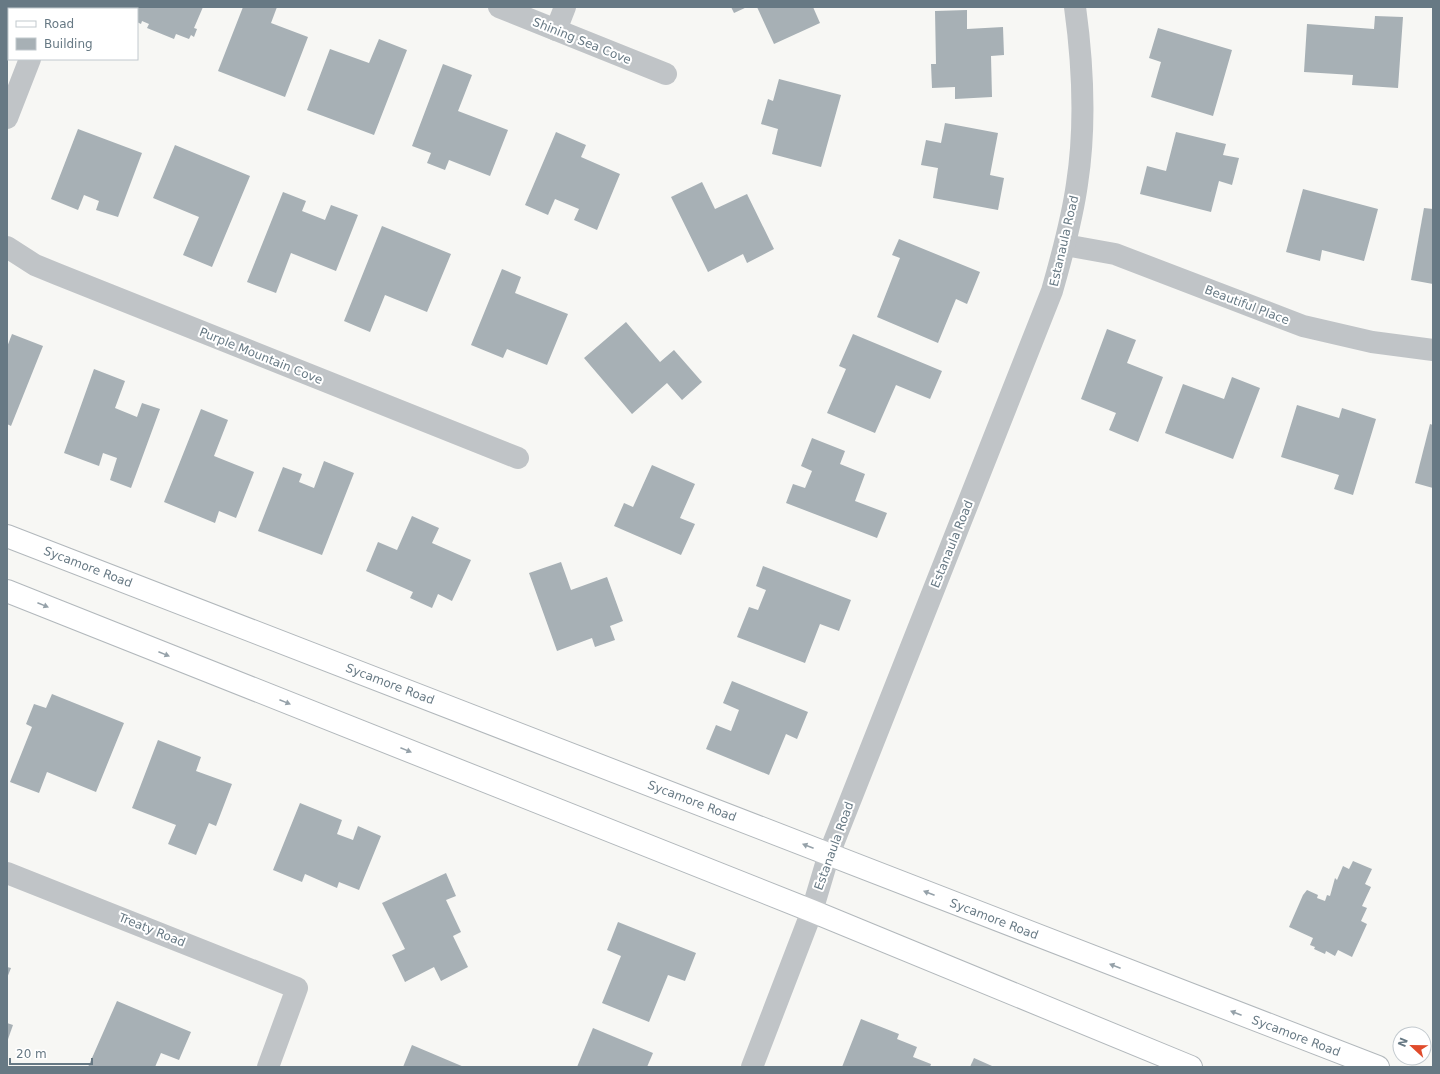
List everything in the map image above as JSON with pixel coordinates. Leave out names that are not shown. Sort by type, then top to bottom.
[{"type":"street","name":"Shining Sea Cove","points":[[499,7],[666,74]]},
{"type":"street","points":[[556,30],[565,7]]},
{"type":"street","name":"Estanaula Road","points":[[752,1067],[812,911],[829,854],[1052,291],[1065,245],[1078,183],[1081,139],[1080,42],[1075,7]]},
{"type":"street","points":[[7,118],[30,60]]},
{"type":"street","name":"Beautiful Place","points":[[1065,245],[1116,254],[1303,326],[1372,342],[1433,350]]},
{"type":"street","name":"Purple Mountain Cove","points":[[7,247],[36,265],[57,274],[518,458]]},
{"type":"street","name":"Sycamore Road","points":[[7,536],[1378,1067]]},
{"type":"street","points":[[7,591],[812,911],[1191,1067]]},
{"type":"street","name":"Treaty Road","points":[[7,873],[297,988],[268,1067]]},
{"type":"building","points":[[203,7],[194,28],[197,29],[194,37],[191,35],[189,39],[176,34],[174,39],[147,28],[149,24],[142,21],[141,24],[138,22],[138,8],[124,8]]},
{"type":"building","points":[[243,7],[277,7],[271,23],[308,37],[285,97],[218,71]]},
{"type":"building","points":[[731,7],[747,7],[734,13]]},
{"type":"building","points":[[757,7],[813,7],[820,23],[774,44]]},
{"type":"building","points":[[967,10],[967,29],[1003,27],[1004,55],[991,56],[992,97],[955,99],[955,87],[932,88],[931,64],[936,64],[935,11]]},
{"type":"building","points":[[1375,16],[1403,17],[1398,88],[1352,85],[1353,75],[1304,72],[1307,24],[1374,29]]},
{"type":"building","points":[[1158,28],[1232,50],[1213,116],[1151,97],[1161,62],[1149,58]]},
{"type":"building","points":[[379,39],[407,50],[374,135],[307,110],[330,49],[369,63]]},
{"type":"building","points":[[443,64],[472,75],[458,111],[508,130],[490,176],[449,160],[445,170],[427,163],[431,153],[412,146]]},
{"type":"building","points":[[779,79],[841,95],[821,167],[772,154],[778,129],[761,124],[768,99],[773,101]]},
{"type":"building","points":[[945,123],[998,133],[990,175],[1004,178],[998,210],[933,198],[938,168],[921,165],[926,140],[941,143]]},
{"type":"building","points":[[78,129],[142,153],[118,217],[96,210],[99,201],[84,195],[78,210],[51,199]]},
{"type":"building","points":[[556,132],[586,145],[581,157],[620,174],[597,230],[574,220],[579,209],[555,199],[548,215],[525,205]]},
{"type":"building","points":[[1176,132],[1226,144],[1223,155],[1239,158],[1232,185],[1219,181],[1211,212],[1140,194],[1147,166],[1166,171]]},
{"type":"building","points":[[175,145],[250,176],[212,267],[183,255],[199,217],[153,198]]},
{"type":"building","points":[[702,182],[715,209],[747,194],[774,249],[747,263],[743,254],[708,272],[671,197]]},
{"type":"building","points":[[1303,189],[1378,209],[1364,261],[1322,250],[1320,261],[1286,252]]},
{"type":"building","points":[[283,192],[306,201],[302,211],[325,220],[331,205],[358,215],[336,271],[291,253],[276,293],[247,282]]},
{"type":"building","points":[[1424,208],[1433,209],[1433,284],[1411,280]]},
{"type":"building","points":[[382,226],[451,254],[427,312],[385,295],[370,332],[344,321]]},
{"type":"building","points":[[899,239],[980,272],[967,304],[956,299],[938,343],[877,317],[900,258],[892,255]]},
{"type":"building","points":[[502,269],[521,277],[515,293],[568,314],[547,365],[507,349],[503,358],[471,345]]},
{"type":"building","points":[[626,322],[660,362],[674,350],[702,382],[682,400],[667,383],[632,414],[584,358]]},
{"type":"building","points":[[1107,329],[1136,340],[1127,363],[1163,377],[1138,442],[1109,430],[1116,413],[1081,399]]},
{"type":"building","points":[[12,334],[43,346],[11,426],[7,424],[7,347]]},
{"type":"building","points":[[853,334],[942,371],[930,399],[896,385],[875,433],[827,413],[846,369],[839,366]]},
{"type":"building","points":[[94,369],[125,381],[115,408],[137,417],[142,403],[160,409],[131,488],[110,480],[117,458],[103,453],[99,466],[64,453]]},
{"type":"building","points":[[1232,377],[1260,388],[1233,459],[1165,433],[1183,384],[1224,399]]},
{"type":"building","points":[[1297,405],[1339,418],[1342,408],[1376,419],[1353,495],[1334,489],[1339,475],[1281,457]]},
{"type":"building","points":[[201,409],[228,420],[214,456],[254,472],[236,518],[219,511],[215,523],[164,502]]},
{"type":"building","points":[[1430,424],[1433,425],[1433,488],[1415,483]]},
{"type":"building","points":[[812,438],[845,451],[840,464],[865,474],[855,501],[887,513],[877,538],[786,503],[793,484],[805,488],[812,471],[801,466]]},
{"type":"building","points":[[324,461],[354,473],[322,555],[258,531],[283,467],[302,474],[299,482],[314,488]]},
{"type":"building","points":[[652,465],[695,484],[680,518],[695,524],[681,555],[614,526],[624,503],[633,507]]},
{"type":"building","points":[[412,516],[439,528],[432,543],[471,560],[452,601],[438,594],[432,608],[410,598],[413,592],[366,571],[378,542],[397,550]]},
{"type":"building","points":[[561,562],[571,590],[607,577],[623,621],[610,626],[615,640],[595,647],[592,638],[557,651],[529,573]]},
{"type":"building","points":[[763,566],[851,600],[839,631],[820,624],[805,663],[737,637],[749,607],[758,610],[766,590],[756,586]]},
{"type":"building","points":[[732,681],[808,712],[797,739],[786,734],[769,775],[706,749],[716,725],[731,731],[739,710],[723,703]]},
{"type":"building","points":[[52,694],[124,723],[96,792],[47,772],[39,793],[10,782],[32,727],[26,724],[34,704],[46,708]]},
{"type":"building","points":[[158,740],[201,757],[196,771],[232,784],[216,826],[209,823],[196,855],[168,844],[176,825],[132,808]]},
{"type":"building","points":[[300,803],[342,820],[337,834],[353,840],[358,826],[381,836],[359,890],[339,882],[337,888],[305,874],[302,882],[273,870]]},
{"type":"building","points":[[1353,861],[1372,869],[1365,884],[1371,887],[1362,906],[1367,908],[1361,921],[1367,924],[1352,957],[1338,950],[1335,956],[1326,951],[1325,954],[1314,949],[1315,947],[1310,945],[1313,938],[1289,927],[1303,895],[1307,890],[1318,895],[1317,898],[1325,901],[1327,895],[1330,896],[1335,878],[1337,880],[1343,866],[1349,869]]},
{"type":"building","points":[[446,873],[456,896],[446,900],[461,932],[453,936],[468,967],[441,981],[434,967],[405,982],[392,955],[405,949],[382,903]]},
{"type":"building","points":[[618,922],[696,953],[685,981],[668,975],[649,1022],[602,1003],[621,956],[607,950]]},
{"type":"building","points":[[7,967],[11,968],[7,978]]},
{"type":"building","points":[[117,1001],[191,1032],[179,1060],[161,1053],[155,1067],[88,1067]]},
{"type":"building","points":[[861,1019],[899,1034],[897,1039],[917,1047],[913,1057],[931,1064],[930,1067],[842,1067]]},
{"type":"building","points":[[7,1023],[13,1025],[7,1042]]},
{"type":"building","points":[[593,1028],[653,1053],[647,1067],[577,1067]]},
{"type":"building","points":[[412,1045],[464,1067],[403,1067]]},
{"type":"building","points":[[974,1058],[992,1066],[970,1067]]}]
